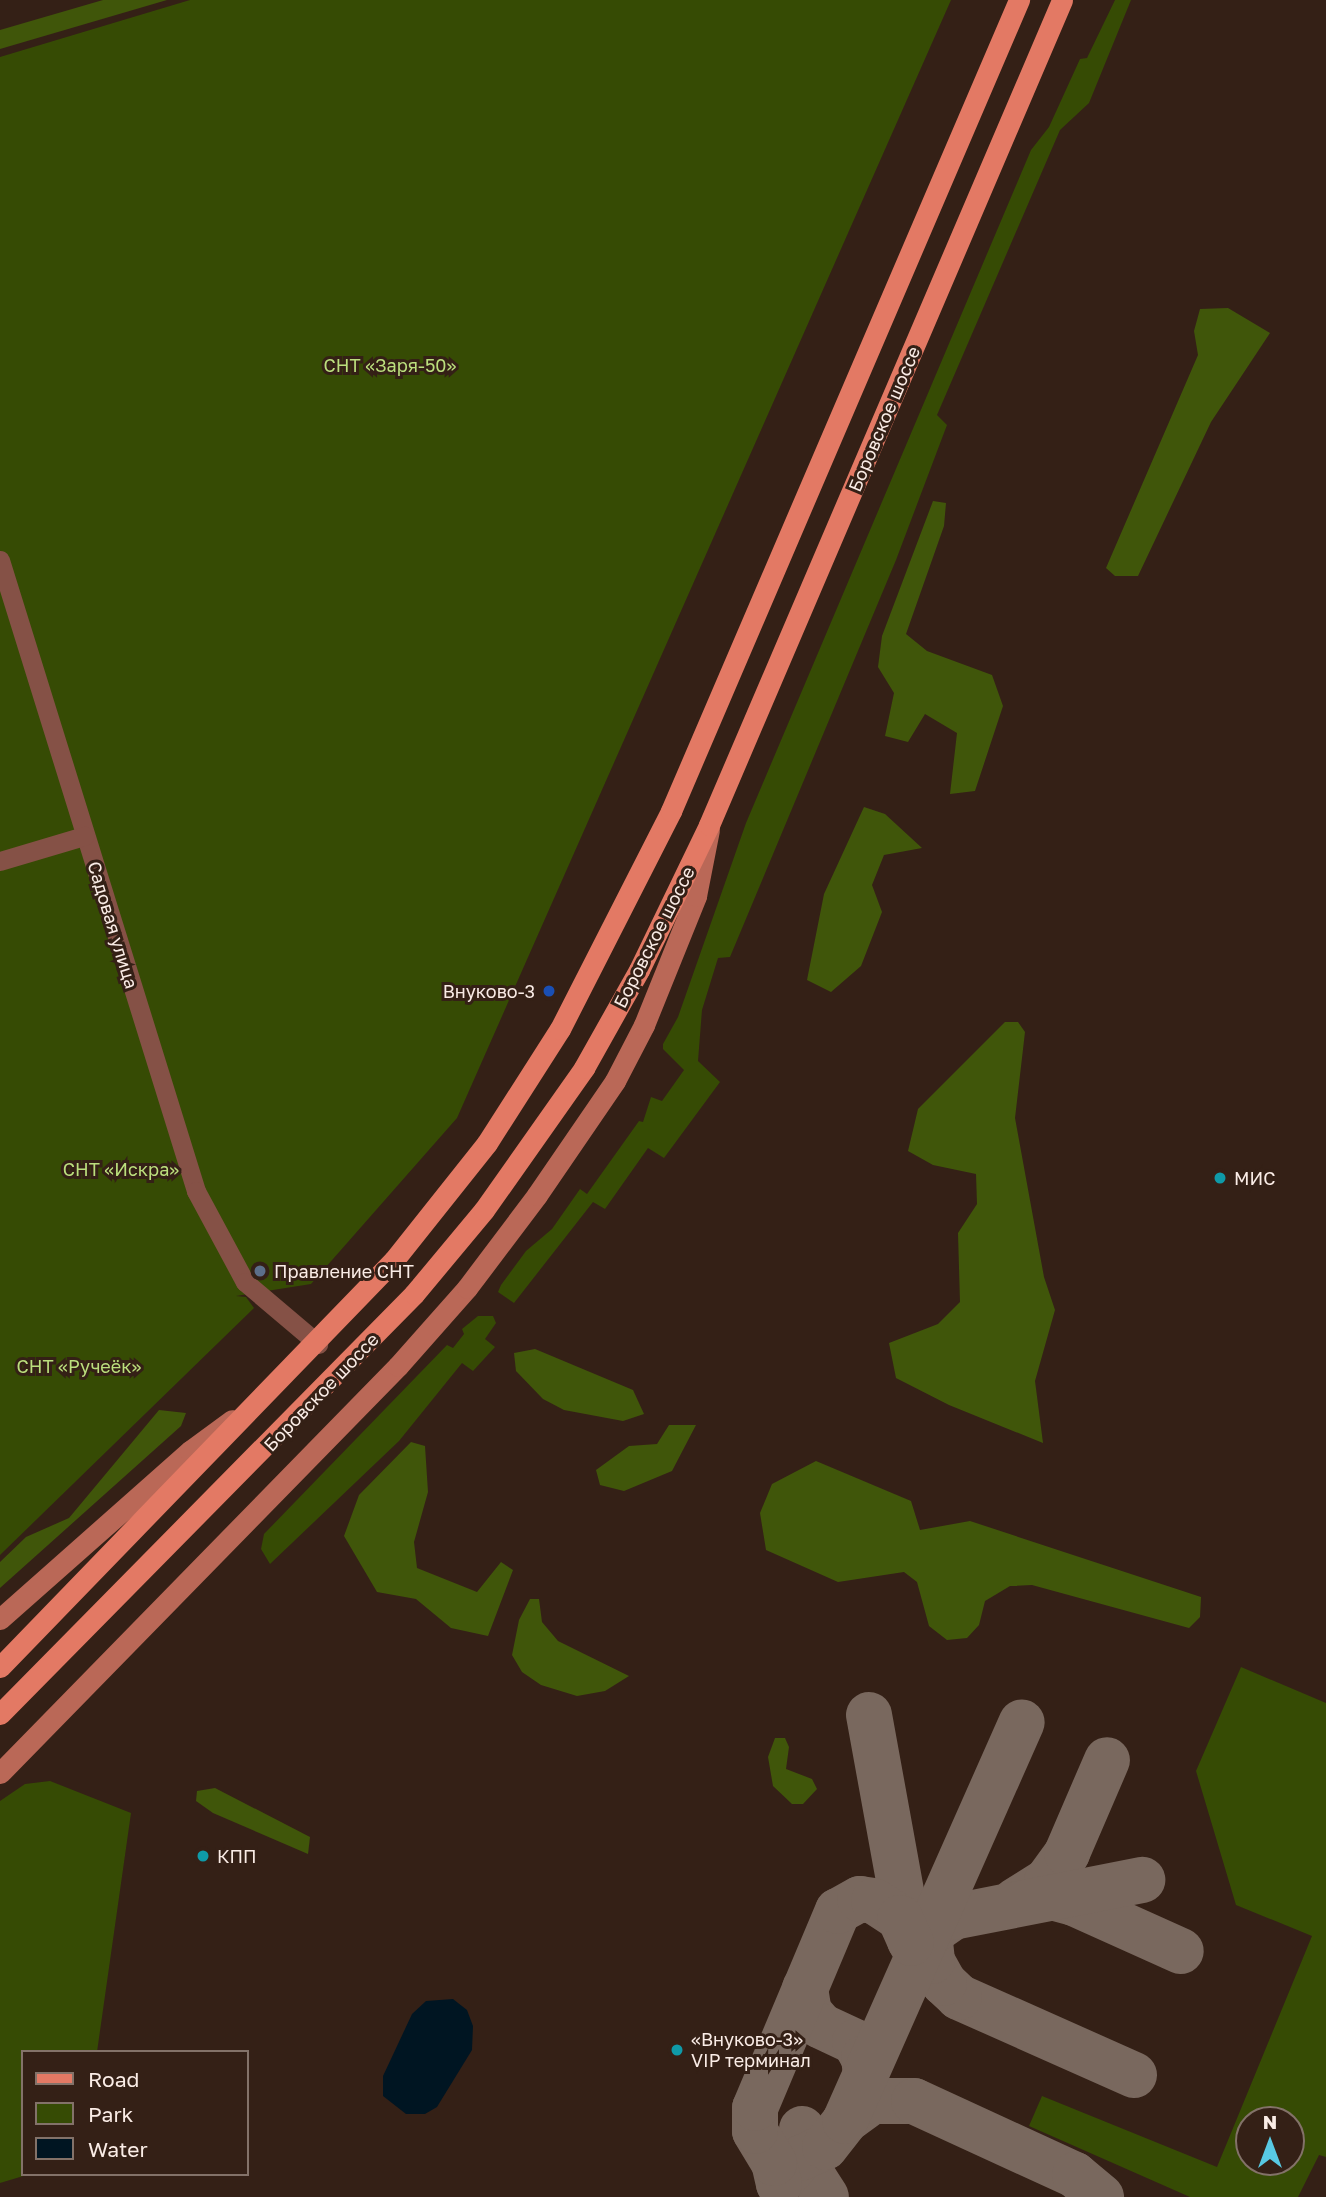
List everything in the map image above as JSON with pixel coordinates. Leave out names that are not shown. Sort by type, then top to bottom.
[{"type":"main road","name":"Боровское шоссе","points":[[0,1667],[318,1344],[394,1260],[487,1143],[580,995],[716,710],[1019,0]]},
{"type":"main road","name":"Боровское шоссе","points":[[0,1714],[365,1348],[484,1210],[584,1068],[639,970],[709,825],[1062,0]]},
{"type":"main road","points":[[0,1773],[398,1366],[467,1287],[537,1195],[632,1051],[696,897],[709,825]]},
{"type":"main road","points":[[0,1619],[190,1451],[261,1401]]},
{"type":"street","name":"Садовая улица","points":[[0,560],[195,1191],[245,1282],[318,1344]]},
{"type":"street","points":[[0,861],[85,836]]},
{"type":"green space","points":[[103,0],[167,0],[0,49],[0,30]]},
{"type":"green space","name":"СНТ «Заря-50»","points":[[190,0],[951,0],[457,1118],[311,1284],[236,1296],[246,1297],[254,1308],[0,1555],[0,57]]},
{"type":"green space","points":[[1115,0],[1131,0],[1089,103],[1060,130],[937,415],[947,425],[896,560],[730,957],[718,958],[702,1010],[698,1061],[720,1082],[664,1158],[648,1148],[605,1209],[593,1202],[514,1303],[498,1292],[501,1285],[526,1251],[552,1229],[580,1189],[587,1194],[639,1121],[643,1122],[651,1097],[662,1101],[684,1070],[663,1049],[663,1044],[678,1017],[746,823],[1031,150],[1049,127],[1080,59],[1087,58]]},
{"type":"green space","points":[[1228,308],[1270,333],[1211,422],[1138,576],[1115,576],[1106,568],[1198,355],[1194,331],[1200,309]]},
{"type":"green space","points":[[933,501],[946,503],[944,526],[906,634],[927,651],[992,675],[1003,706],[975,791],[950,794],[957,733],[925,714],[908,742],[885,736],[894,693],[878,667],[882,636]]},
{"type":"green space","points":[[864,807],[885,814],[922,848],[884,855],[872,885],[882,912],[861,966],[831,992],[807,980],[824,894]]},
{"type":"green space","points":[[1005,1022],[1018,1022],[1025,1032],[1015,1118],[1044,1277],[1055,1310],[1035,1381],[1043,1443],[949,1405],[896,1378],[889,1343],[938,1324],[960,1302],[958,1233],[977,1204],[976,1174],[933,1165],[908,1151],[918,1109]]},
{"type":"green space","points":[[478,1316],[493,1316],[496,1323],[485,1339],[495,1347],[473,1371],[462,1363],[399,1441],[270,1564],[261,1549],[264,1534],[447,1345],[453,1348],[464,1334],[462,1329]]},
{"type":"green space","points":[[535,1349],[633,1390],[644,1414],[623,1421],[564,1410],[543,1399],[516,1371],[514,1353]]},
{"type":"green space","points":[[159,1410],[186,1413],[181,1426],[0,1588],[0,1562],[26,1537],[69,1518]]},
{"type":"green space","points":[[669,1425],[696,1425],[672,1471],[624,1491],[600,1485],[596,1470],[629,1446],[657,1444]]},
{"type":"green space","points":[[411,1442],[425,1446],[428,1492],[414,1542],[417,1568],[477,1592],[501,1562],[513,1570],[488,1636],[451,1628],[416,1599],[377,1592],[344,1536],[359,1495]]},
{"type":"green space","points":[[816,1461],[911,1501],[920,1530],[970,1521],[1201,1597],[1200,1617],[1189,1628],[1032,1585],[1010,1586],[985,1601],[979,1625],[967,1638],[947,1640],[929,1626],[917,1582],[904,1572],[838,1582],[766,1550],[760,1513],[772,1484]]},
{"type":"green space","points":[[530,1599],[539,1599],[542,1622],[558,1641],[629,1676],[605,1691],[577,1696],[541,1685],[522,1672],[512,1655],[519,1620]]},
{"type":"green space","points":[[1241,1667],[1326,1703],[1326,2157],[1319,2155],[1298,2197],[1190,2197],[1029,2126],[1042,2096],[1217,2167],[1235,2123],[1235,2176],[1305,2176],[1305,2106],[1242,2106],[1312,1936],[1236,1905],[1196,1771]]},
{"type":"green space","points":[[775,1738],[785,1738],[789,1747],[786,1769],[812,1779],[817,1789],[803,1804],[792,1804],[773,1786],[768,1757]]},
{"type":"green space","points":[[50,1781],[131,1813],[97,2050],[21,2050],[21,2176],[23,2176],[0,2183],[0,1801],[25,1784]]},
{"type":"green space","points":[[215,1788],[310,1837],[308,1854],[213,1813],[196,1801],[197,1791]]},
{"type":"water","points":[[453,1999],[467,2010],[473,2026],[472,2050],[437,2107],[425,2114],[406,2114],[383,2096],[383,2076],[412,2014],[426,2001]]},
{"type":"taxiway","points":[[869,1715],[910,1940]]},
{"type":"taxiway","points":[[779,2184],[801,2158],[825,2147],[845,2121],[1022,1722]]},
{"type":"taxiway","points":[[1015,1901],[1047,1881],[1067,1853],[1107,1760]]},
{"type":"taxiway","points":[[1134,2075],[959,1997],[944,1983],[932,1961],[929,1934],[953,1917],[1142,1880]]},
{"type":"taxiway","points":[[1048,1896],[1074,1903],[1181,1951]]},
{"type":"taxiway","points":[[779,2184],[774,2163],[755,2131],[755,2108],[838,1911],[860,1899],[874,1901],[900,1918],[911,1943]]},
{"type":"taxiway","points":[[805,1988],[809,2012],[821,2026],[855,2042],[864,2058],[866,2074]]},
{"type":"taxiway","points":[[845,2121],[873,2101],[914,2101],[1075,2175],[1101,2197]]},
{"type":"taxiway","points":[[802,2129],[801,2158],[826,2197]]},
{"type":"place","name":"Внуково-3","points":[[549,991]]},
{"type":"place","name":"МИС","points":[[1220,1178]]},
{"type":"place","name":"Правление СНТ","points":[[260,1271]]},
{"type":"place","name":"КПП","points":[[203,1856]]},
{"type":"place","name":"«Внуково-3» VIP терминал","points":[[677,2050]]},
{"type":"park label","name":"СНТ «Искра»","points":[[121,1169]]},
{"type":"park label","name":"СНТ «Ручеёк»","points":[[79,1366]]}]
